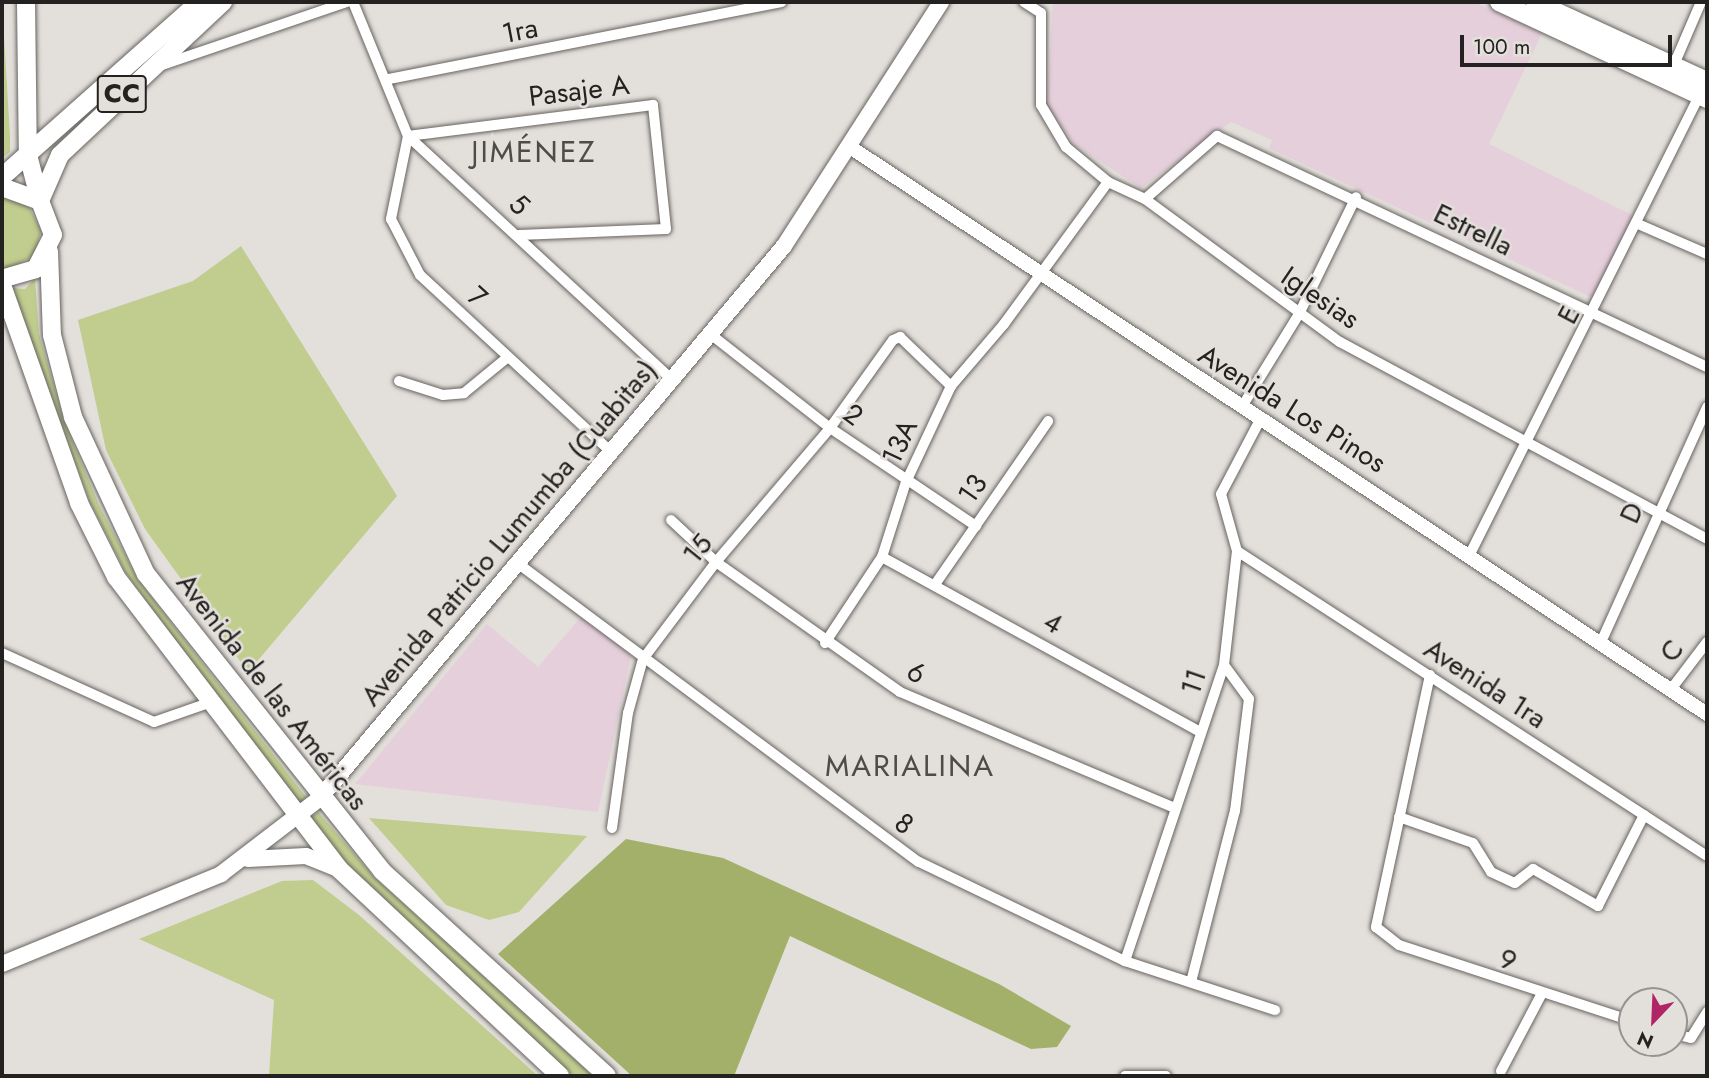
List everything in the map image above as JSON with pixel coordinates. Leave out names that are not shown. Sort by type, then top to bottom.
[{"type":"main road","points":[[26,2],[28,155],[40,201]]},
{"type":"main road","name":"CC","points":[[2,177],[71,120],[200,2]]},
{"type":"main road","name":"CC","points":[[40,201],[61,155],[149,69],[223,2]]},
{"type":"main road","name":"Avenida Patricio Lumumba (Cuabitas)","points":[[2,964],[246,859],[320,798],[520,565],[784,246],[941,2]]},
{"type":"main road","points":[[1499,2],[1673,67],[1705,92]]},
{"type":"main road","points":[[1535,2],[1568,27],[1705,92]]},
{"type":"main road","points":[[28,109],[46,124],[71,120]]},
{"type":"main road","points":[[2,187],[40,201]]},
{"type":"main road","name":"Avenida de las Américas","points":[[40,201],[52,223],[49,251],[52,335],[73,417],[108,500],[146,574],[320,798],[382,871],[607,1076]]},
{"type":"main road","points":[[2,279],[29,273],[49,251]]},
{"type":"main road","name":"Avenida de las Américas","points":[[2,285],[79,503],[116,577],[297,819],[339,869],[560,1076]]},
{"type":"main road","points":[[246,859],[306,856],[339,869]]},
{"type":"street","points":[[149,69],[347,2]]},
{"type":"street","name":"5","points":[[353,2],[389,79],[408,136],[519,235],[672,380]]},
{"type":"street","name":"Iglesias","points":[[1024,2],[1041,13],[1041,106],[1066,147],[1108,182],[1145,199],[1298,314],[1524,442],[1658,510],[1707,539]]},
{"type":"street","points":[[1673,67],[1700,2]]},
{"type":"street","name":"1ra","points":[[389,79],[783,3]]},
{"type":"street","name":"E","points":[[1471,552],[1524,442],[1595,315],[1705,92]]},
{"type":"street","name":"Pasaje A","points":[[408,136],[653,105],[666,229],[519,235]]},
{"type":"street","name":"7","points":[[408,136],[391,219],[395,236],[420,275],[613,454]]},
{"type":"street","name":"Estrella","points":[[1145,199],[1217,136],[1356,197],[1707,368]]},
{"type":"street","name":"Avenida Los Pinos","points":[[850,147],[1261,418],[1471,552],[1707,713]]},
{"type":"street","points":[[1038,272],[1108,182]]},
{"type":"street","points":[[1243,405],[1298,314],[1356,197]]},
{"type":"street","points":[[1639,224],[1707,254]]},
{"type":"street","name":"13A","points":[[825,643],[882,556],[906,482],[951,386],[1004,324],[1038,272]]},
{"type":"street","name":"2","points":[[709,334],[906,482],[976,526]]},
{"type":"street","name":"15","points":[[612,828],[628,713],[643,659],[716,562],[831,428],[900,337],[951,386]]},
{"type":"street","points":[[399,381],[443,396],[464,393],[508,357]]},
{"type":"street","name":"D","points":[[1602,640],[1658,510],[1707,407]]},
{"type":"street","name":"11","points":[[1125,961],[1224,665],[1237,551],[1221,494],[1261,418]]},
{"type":"street","name":"13","points":[[936,583],[1048,421]]},
{"type":"street","name":"6","points":[[671,520],[716,562],[825,643],[900,692],[1174,808]]},
{"type":"street","name":"Avenida 1ra","points":[[1237,551],[1707,856]]},
{"type":"street","name":"4","points":[[882,556],[936,583],[1200,732]]},
{"type":"street","name":"8","points":[[520,565],[919,862],[1125,961],[1275,1010]]},
{"type":"street","name":"C","points":[[1672,688],[1707,642]]},
{"type":"street","points":[[2,653],[154,722],[211,702]]},
{"type":"street","points":[[1191,982],[1235,811],[1249,699],[1224,665]]},
{"type":"street","points":[[1430,675],[1399,817],[1473,843],[1491,872],[1515,883],[1533,869],[1598,906],[1644,815]]},
{"type":"street","name":"9","points":[[1399,817],[1376,927],[1399,945],[1541,995],[1618,1017]]},
{"type":"street","points":[[1501,1071],[1541,995]]},
{"type":"street","points":[[1688,1037],[1691,1038],[1707,1012]]},
{"type":"street","points":[[1125,1076],[1166,1076]]},
{"type":"shaded area","points":[[1053,2],[1474,2],[1542,33],[1489,144],[1634,216],[1593,298],[1269,148],[1272,140],[1231,122],[1141,188],[1075,145],[1047,105]]},
{"type":"shaded area","points":[[582,616],[631,656],[598,812],[355,784],[487,624],[538,667]]},
{"type":"green space","points":[[2,2],[10,152],[2,158]]},
{"type":"green space","points":[[2,198],[28,205],[41,231],[35,255],[9,269],[2,269]]},
{"type":"green space","points":[[241,246],[397,496],[248,672],[145,529],[106,450],[78,320],[193,281]]},
{"type":"green space","points":[[35,278],[39,334],[64,421],[99,505],[138,580],[306,797],[298,806],[126,573],[90,502],[11,288],[25,289]]},
{"type":"green space","points":[[318,812],[375,878],[593,1076],[573,1076],[366,885],[308,820]]},
{"type":"green space","points":[[369,818],[587,836],[519,912],[489,920],[446,905]]},
{"type":"green space","points":[[626,839],[723,858],[999,984],[1071,1026],[1057,1047],[1031,1049],[790,936],[734,1076],[632,1076],[498,954]]},
{"type":"green space","points":[[313,880],[359,915],[538,1076],[269,1076],[274,1000],[139,939],[282,881]]},
{"type":"district","name":"JIMÉNEZ","points":[[534,152]]},
{"type":"district","name":"MARIALINA","points":[[910,766]]}]
